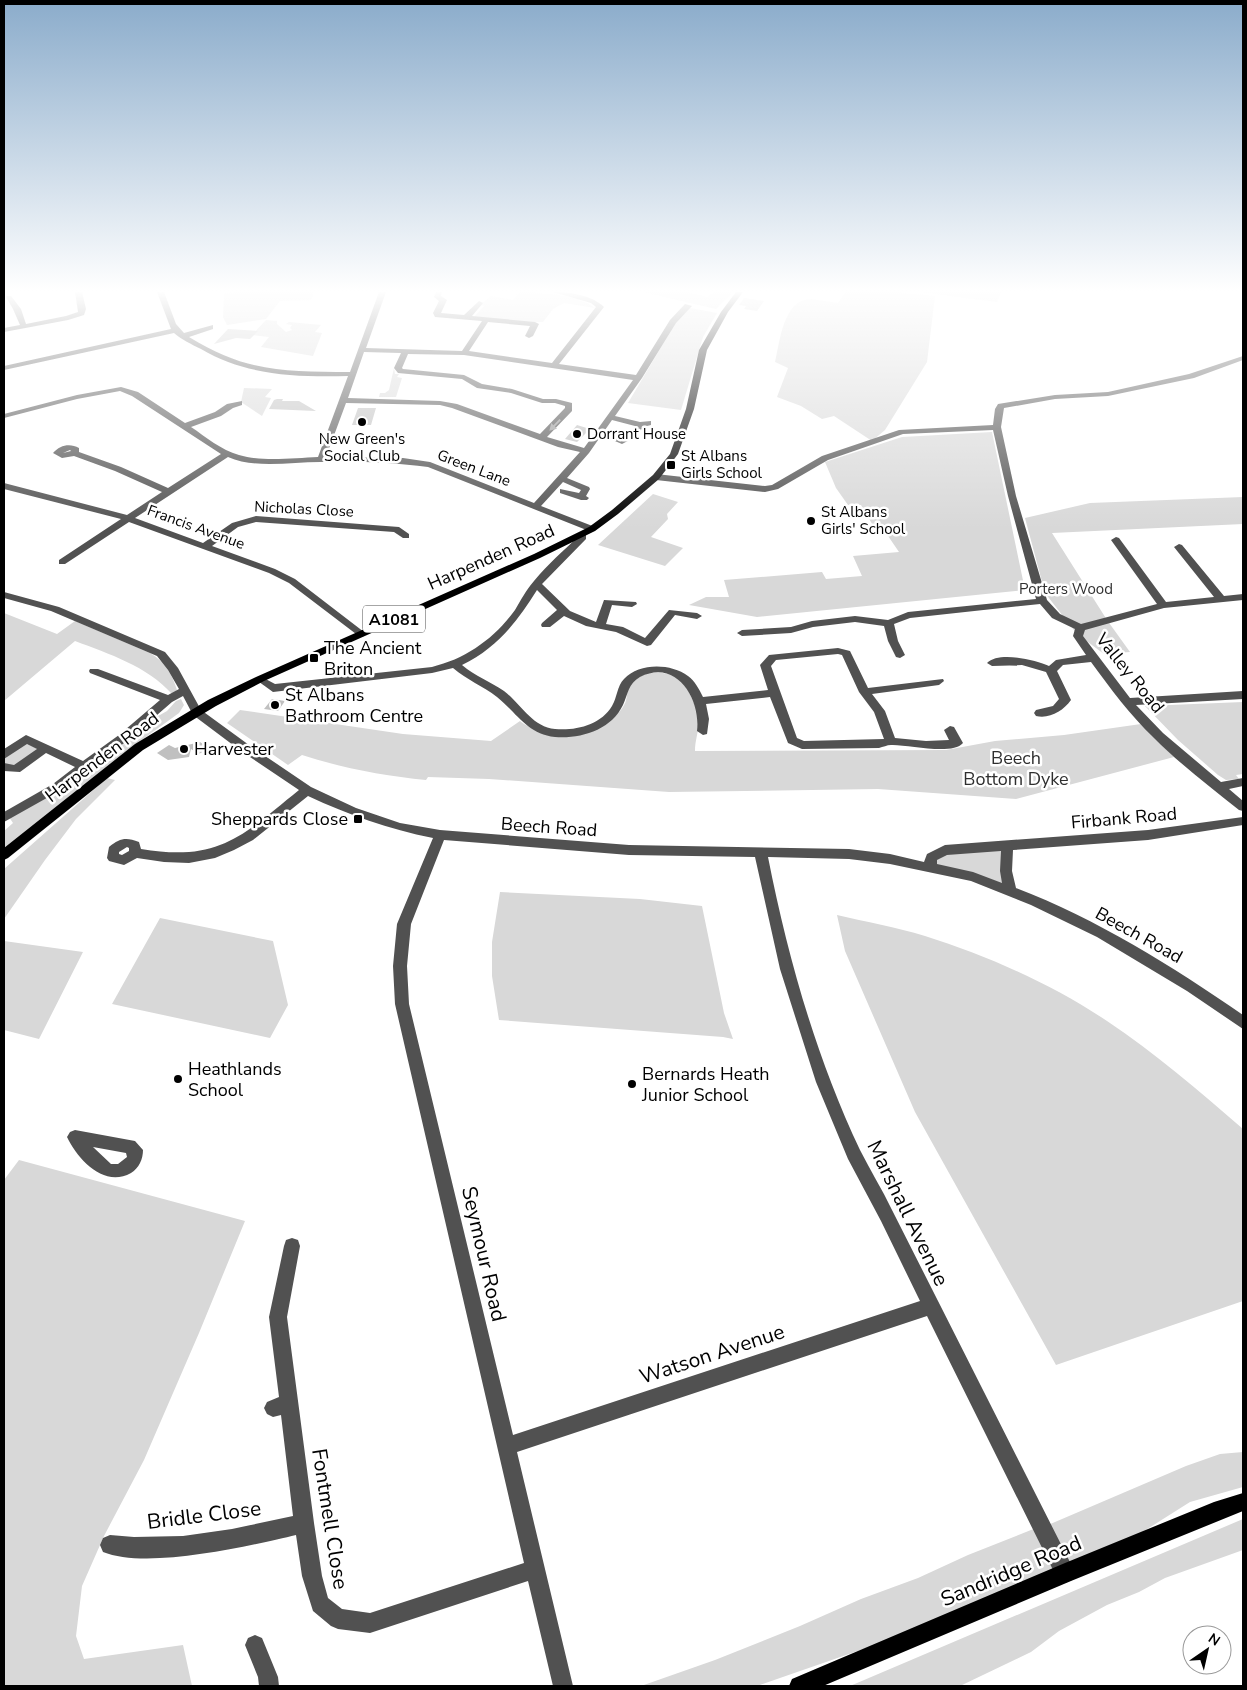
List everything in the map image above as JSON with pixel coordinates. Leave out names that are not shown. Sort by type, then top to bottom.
[{"type":"main road","name":"Harpenden Road","points":[[4,855],[139,747],[197,712],[260,678],[537,556],[592,529],[631,500],[656,477],[674,454],[685,427],[699,371]]},
{"type":"main road","name":"Sandridge Road","points":[[799,1686],[1065,1573],[1243,1502]]},
{"type":"street","points":[[262,371],[286,374],[353,374]]},
{"type":"street","points":[[321,459],[354,371]]},
{"type":"street","points":[[401,371],[464,377],[480,386],[512,391],[542,400],[569,405],[570,409],[541,438]]},
{"type":"street","points":[[588,371],[638,378]]},
{"type":"street","points":[[535,506],[542,501],[586,451],[642,371]]},
{"type":"street","points":[[742,634],[790,630],[812,624],[855,619],[889,623],[908,615],[1042,601],[1012,496],[997,427],[1001,406],[1055,398],[1108,394],[1191,376],[1204,371]]},
{"type":"street","name":"Green Lane","points":[[4,416],[77,397],[121,389],[135,394],[226,454],[261,461],[321,459],[403,461],[430,465],[592,529]]},
{"type":"street","points":[[343,400],[440,403],[454,406],[541,438],[586,451]]},
{"type":"street","points":[[186,426],[218,414],[222,408],[238,403]]},
{"type":"street","points":[[611,417],[644,424],[634,434],[618,440],[631,445]]},
{"type":"street","points":[[656,477],[765,489],[775,487],[825,458],[902,432],[997,427]]},
{"type":"street","points":[[74,453],[168,491]]},
{"type":"street","points":[[62,562],[226,454]]},
{"type":"street","points":[[561,478],[586,489],[584,497],[563,491]]},
{"type":"street","name":"Francis Avenue","points":[[4,486],[56,498],[128,519],[272,571],[292,581],[360,634]]},
{"type":"street","name":"Nicholas Close","points":[[205,546],[235,525],[256,519],[396,529],[406,536]]},
{"type":"street","points":[[260,678],[273,688],[432,670],[456,664],[477,654],[494,639],[516,615],[536,584],[583,537]]},
{"type":"street","points":[[1116,540],[1163,605]]},
{"type":"street","points":[[1179,547],[1221,599]]},
{"type":"street","points":[[536,584],[563,611],[590,624],[619,629],[647,643],[668,610],[697,616]]},
{"type":"street","points":[[4,595],[55,609],[161,654],[173,668],[197,712]]},
{"type":"street","points":[[1080,628],[1163,605],[1243,597]]},
{"type":"street","name":"Valley Road","points":[[1042,601],[1056,616],[1080,628],[1078,636],[1093,658],[1128,702],[1163,739],[1243,807]]},
{"type":"street","points":[[600,625],[608,602],[632,604]]},
{"type":"street","points":[[546,625],[563,611]]},
{"type":"street","points":[[889,623],[893,640],[900,655]]},
{"type":"street","points":[[891,741],[879,711],[864,692],[846,654],[822,651],[773,657],[765,665],[792,740],[802,745],[879,744],[891,741],[926,745],[957,742],[950,730]]},
{"type":"street","points":[[1051,670],[1060,662],[1093,658]]},
{"type":"street","points":[[992,663],[1003,660],[1031,662],[1051,670]]},
{"type":"street","points":[[456,664],[468,676],[500,695],[528,723],[536,728],[552,733],[580,732],[598,725],[615,710],[625,684],[633,676],[658,670],[677,675],[688,682],[698,701],[704,722],[703,731]]},
{"type":"street","points":[[1040,713],[1057,709],[1065,700],[1064,691],[1052,678],[1051,670]]},
{"type":"street","points":[[94,671],[168,699]]},
{"type":"street","points":[[864,692],[939,681]]},
{"type":"street","points":[[4,818],[44,795],[85,767],[150,716],[168,699],[185,691]]},
{"type":"street","points":[[698,701],[774,693]]},
{"type":"street","points":[[1128,702],[1243,695]]},
{"type":"street","name":"Beech Road","points":[[197,712],[245,748],[307,790],[352,811],[399,827],[440,835],[629,850],[761,854],[849,854],[890,859],[973,877],[1010,890],[1102,933],[1192,986],[1243,1023]]},
{"type":"street","points":[[4,755],[26,739],[85,767]]},
{"type":"street","points":[[4,767],[16,769],[46,748]]},
{"type":"street","points":[[1219,787],[1243,782]]},
{"type":"street","points":[[135,853],[168,860],[196,858],[222,852],[245,840],[307,790]]},
{"type":"street","name":"Firbank Road","points":[[1007,846],[1158,834],[1243,820]]},
{"type":"street","name":"Seymour Road","points":[[440,835],[404,924],[400,966],[402,1004],[563,1686]]},
{"type":"street","points":[[930,868],[932,857],[945,850],[1007,846],[1006,871],[1010,890]]},
{"type":"street","name":"Marshall Avenue","points":[[761,854],[771,908],[784,961],[817,1066],[854,1154],[891,1224],[1065,1573]]},
{"type":"street","name":"Fontmell Close","points":[[294,1257],[278,1317],[281,1406],[304,1523],[312,1576],[320,1604],[338,1619],[370,1622],[535,1569]]},
{"type":"street","name":"Watson Avenue","points":[[507,1446],[931,1306]]},
{"type":"street","name":"Bridle Close","points":[[110,1545],[131,1548],[187,1545],[256,1535],[304,1523]]},
{"type":"street","points":[[254,1645],[268,1677],[269,1686]]},
{"type":"green space","points":[[394,371],[395,374],[399,374],[397,377],[402,378],[396,397],[379,397],[380,393],[385,393],[389,390]]},
{"type":"green space","points":[[647,371],[693,371],[681,410],[628,403]]},
{"type":"green space","points":[[787,371],[922,371],[885,430],[872,441],[834,416],[822,419],[801,406],[777,397]]},
{"type":"green space","points":[[244,388],[272,389],[265,397],[271,398],[262,416],[241,402]]},
{"type":"green space","points":[[992,432],[1025,590],[757,617],[689,605],[706,597],[729,597],[724,580],[822,572],[826,579],[862,576],[853,556],[899,552],[886,533],[878,534],[861,505],[848,505],[836,488],[825,462],[902,437]]},
{"type":"green space","points":[[653,494],[678,502],[667,514],[668,519],[651,537],[683,548],[665,566],[598,545]]},
{"type":"green space","name":"Porters Wood","points":[[1243,497],[1243,524],[1052,533],[1107,620],[1130,652],[1104,654],[1077,634],[1045,593],[1025,518],[1090,503]]},
{"type":"green space","points":[[4,613],[57,634],[75,621],[150,653],[160,660],[167,669],[177,690],[172,694],[162,684],[139,668],[75,641],[4,701]]},
{"type":"green space","name":"Beech Bottom Dyke","points":[[648,673],[671,675],[681,682],[690,693],[699,718],[695,751],[946,750],[995,741],[1064,735],[1141,724],[1174,757],[1016,799],[878,789],[669,792],[489,779],[428,777],[426,780],[364,771],[302,755],[288,765],[227,723],[240,710],[403,734],[491,741],[520,721],[544,733],[565,737],[578,734],[618,713],[624,705],[632,682]]},
{"type":"green space","points":[[181,699],[184,705],[179,713],[128,750],[4,852],[4,831],[13,823],[9,817],[77,774],[85,778],[151,720],[167,711],[176,701]]},
{"type":"green space","points":[[1243,702],[1243,774],[1236,775],[1239,779],[1226,780],[1178,740],[1145,706]]},
{"type":"green space","points":[[27,743],[39,750],[15,766],[5,764],[4,759]]},
{"type":"green space","points":[[107,778],[115,780],[76,819],[4,919],[4,869]]},
{"type":"green space","points":[[1007,846],[1010,890],[930,867],[931,857]]},
{"type":"green space","points":[[500,892],[640,899],[702,906],[724,1013],[733,1039],[499,1020],[492,976],[492,942]]},
{"type":"green space","points":[[837,915],[925,936],[996,962],[1042,983],[1125,1033],[1243,1129],[1243,1301],[1056,1365],[915,1112],[845,951]]},
{"type":"green space","points":[[160,918],[273,941],[288,1005],[270,1038],[112,1004]]},
{"type":"green space","points":[[4,941],[83,952],[39,1039],[4,1030]]},
{"type":"green space","points":[[19,1160],[245,1221],[144,1460],[104,1536],[82,1586],[76,1636],[84,1659],[183,1645],[192,1686],[4,1686],[4,1180]]},
{"type":"green space","points":[[1243,1452],[1243,1487],[1190,1502],[1133,1538],[1065,1573],[1041,1528],[1186,1466],[1220,1454]]},
{"type":"green space","points":[[1243,1519],[1243,1550],[1165,1578],[1139,1592],[1107,1605],[1059,1631],[1031,1652],[960,1686],[850,1686]]},
{"type":"green space","points":[[1036,1528],[1059,1569],[872,1646],[757,1686],[641,1686],[715,1660],[800,1626],[861,1599],[918,1578],[968,1555]]},
{"type":"building","points":[[283,399],[282,401],[299,401],[316,411],[269,409],[274,400]]},
{"type":"building","points":[[358,408],[376,408],[371,425],[352,425]]},
{"type":"building","name":"Dorrant House","points":[[577,425],[590,429],[577,442],[565,439]]},
{"type":"building","name":"St Albans Bathroom Centre","points":[[272,699],[285,701],[278,711],[264,709]]},
{"type":"building","name":"Harvester","points":[[200,742],[209,748],[199,754],[191,749],[189,757],[168,760],[157,753],[169,745],[175,748]]},
{"type":"place","name":"New Green's Social Club","points":[[362,422]]},
{"type":"place","name":"Dorrant House","points":[[577,434]]},
{"type":"place","name":"St Albans Girls School","points":[[671,465]]},
{"type":"place","name":"St Albans Girls' School","points":[[811,521]]},
{"type":"place","name":"The Ancient Briton","points":[[314,658]]},
{"type":"place","name":"St Albans Bathroom Centre","points":[[275,705]]},
{"type":"place","name":"Harvester","points":[[184,749]]},
{"type":"place","name":"Sheppards Close","points":[[358,819]]},
{"type":"place","name":"Heathlands School","points":[[178,1079]]},
{"type":"place","name":"Bernards Heath Junior School","points":[[632,1084]]}]
